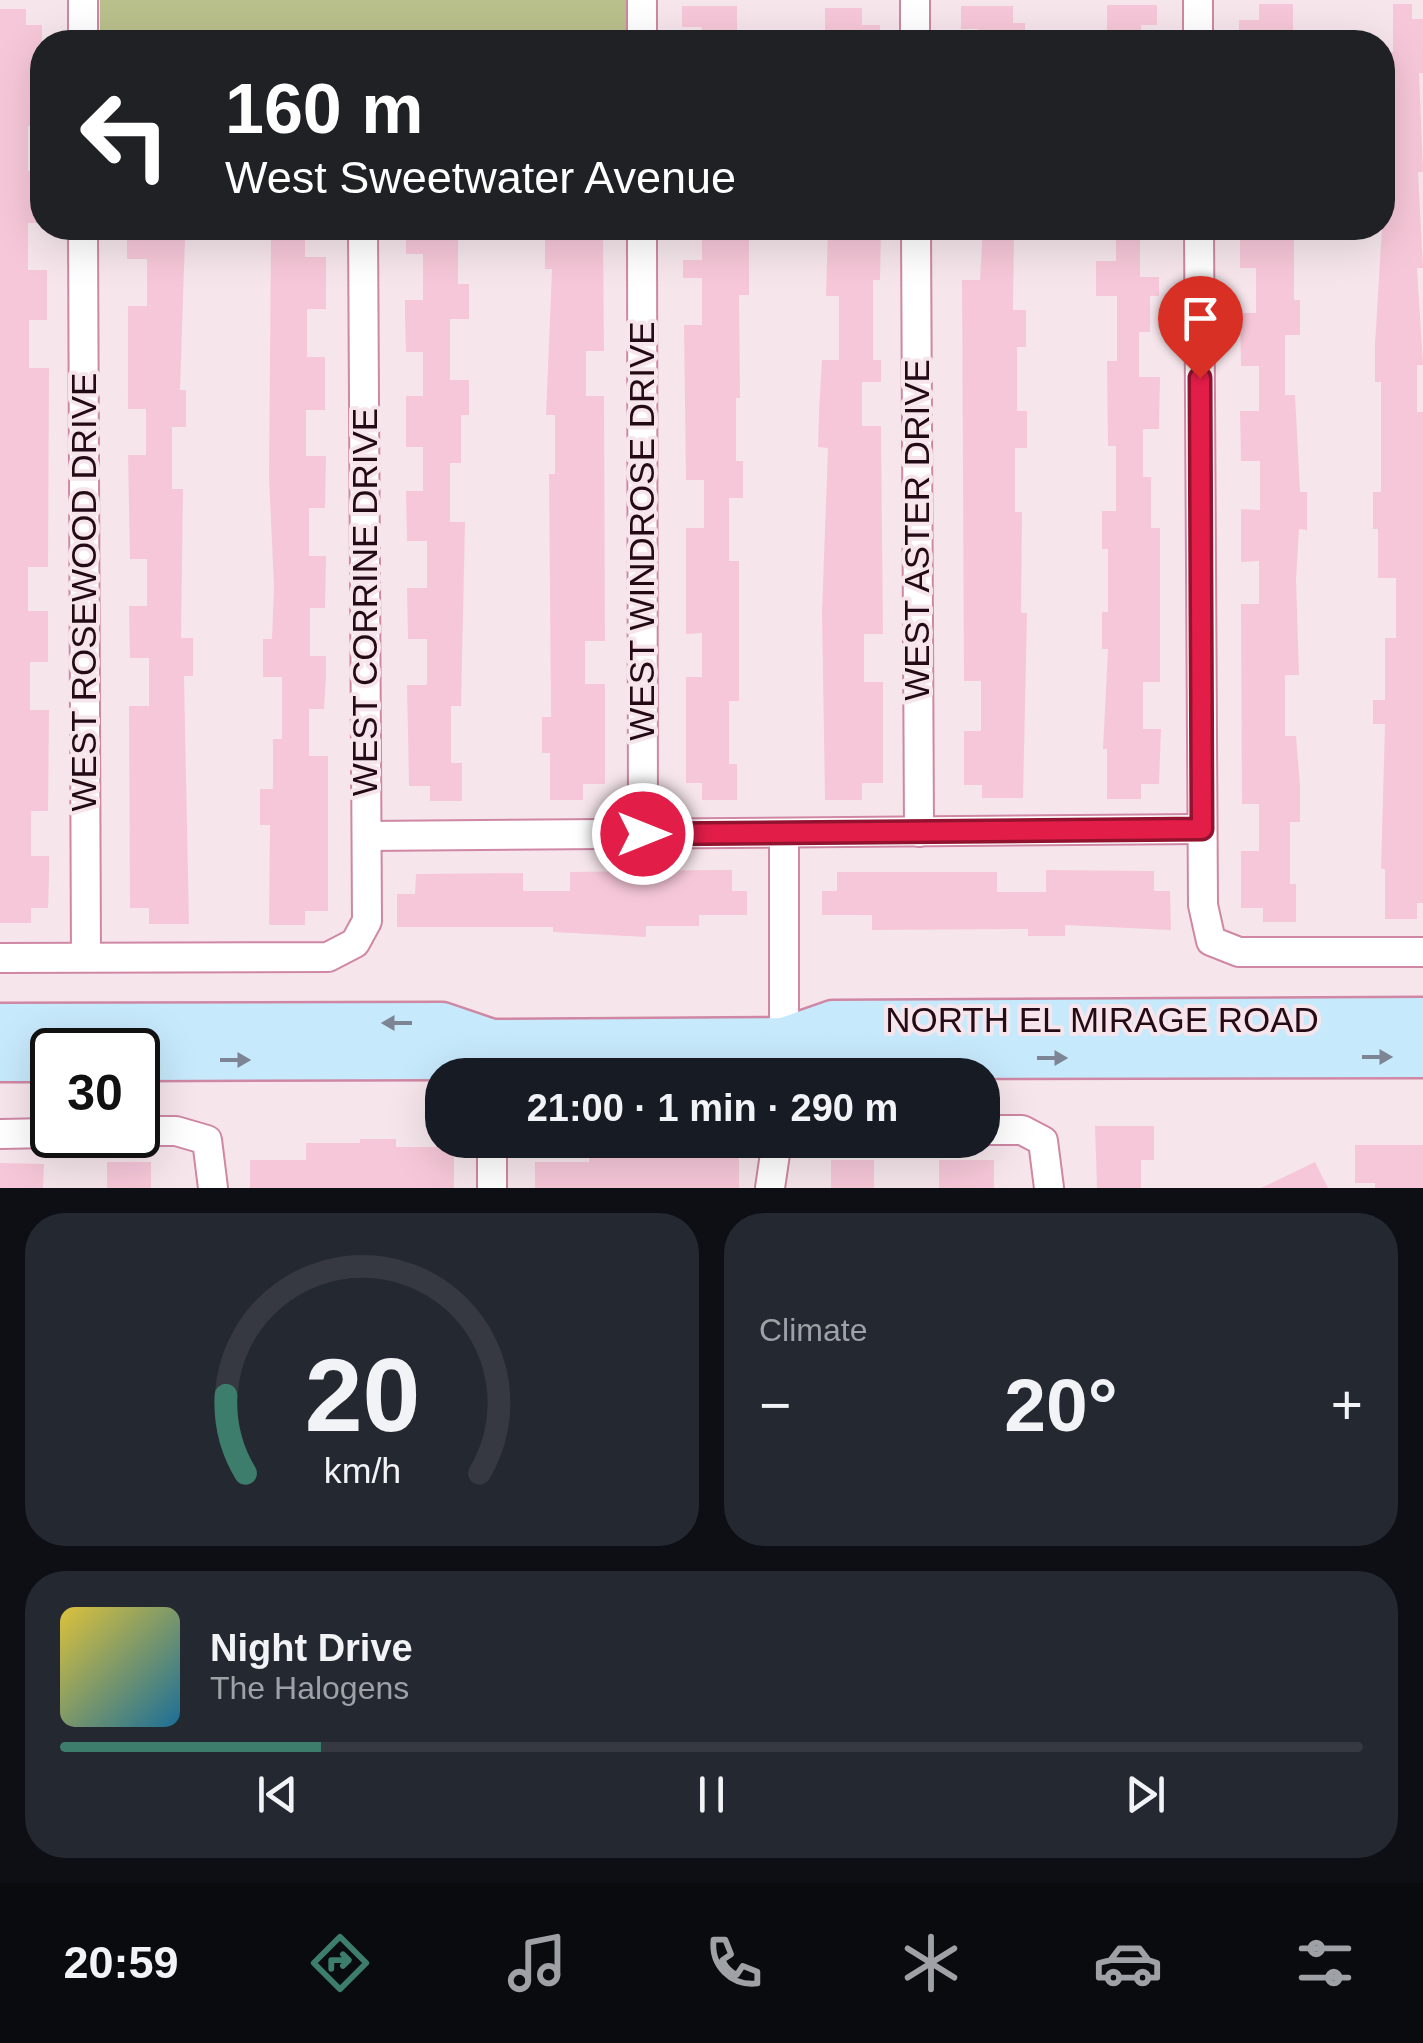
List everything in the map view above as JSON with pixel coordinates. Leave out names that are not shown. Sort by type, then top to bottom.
[{"type":"main road","name":"NORTH EL MIRAGE ROAD","points":[[0,1024],[442,1023],[492,1058],[784,1038],[833,1021],[1423,1018]]},
{"type":"main road","name":"NORTH EL MIRAGE ROAD","points":[[784,1038],[835,1058],[1423,1057]]},
{"type":"main road","name":"NORTH EL MIRAGE ROAD","points":[[160,1060],[425,1059]]},
{"type":"main road","points":[[0,1061],[30,1061]]},
{"type":"street","points":[[82,0],[83,30]]},
{"type":"street","points":[[642,0],[642,30]]},
{"type":"street","points":[[915,0],[915,30]]},
{"type":"street","points":[[1198,0],[1198,30]]},
{"type":"street","name":"WEST ROSEWOOD DRIVE","points":[[84,240],[86,957]]},
{"type":"street","name":"WEST CORRINE DRIVE","points":[[86,957],[328,957],[355,943],[368,922],[363,240]]},
{"type":"street","name":"WEST WINDROSE DRIVE","points":[[642,240],[643,834]]},
{"type":"street","name":"WEST ASTER DRIVE","points":[[916,240],[919,832]]},
{"type":"street","points":[[1199,240],[1203,905],[1211,941],[1238,952],[1423,952]]},
{"type":"street","points":[[367,836],[1202,829]]},
{"type":"street","points":[[784,833],[784,1038]]},
{"type":"street","points":[[0,958],[86,957]]},
{"type":"street","points":[[160,1130],[176,1130],[207,1140],[213,1188]]},
{"type":"street","points":[[1000,1130],[1022,1130],[1043,1141],[1049,1188]]},
{"type":"street","points":[[0,1134],[30,1133]]},
{"type":"street","points":[[492,1158],[492,1188]]},
{"type":"street","points":[[770,1188],[774,1158]]},
{"type":"green space","points":[[100,0],[628,0],[628,30],[100,30]]},
{"type":"building","points":[[1259,4],[1293,4],[1293,30],[1239,30],[1239,20],[1259,20]]},
{"type":"building","points":[[1393,4],[1412,4],[1412,19],[1423,19],[1423,73],[1419,73],[1423,172],[1418,172],[1423,268],[1417,268],[1423,365],[1417,365],[1417,412],[1423,412],[1423,903],[1417,903],[1417,919],[1385,919],[1385,869],[1381,869],[1385,724],[1373,724],[1373,700],[1385,700],[1385,638],[1396,638],[1396,578],[1378,578],[1378,529],[1373,529],[1373,492],[1381,492],[1381,382],[1375,382],[1375,345],[1381,240],[1395,240]]},
{"type":"building","points":[[1107,5],[1157,5],[1157,25],[1141,25],[1141,30],[1107,30]]},
{"type":"building","points":[[682,6],[737,6],[737,30],[682,27]]},
{"type":"building","points":[[961,6],[1013,6],[1013,23],[1025,23],[1025,30],[961,29]]},
{"type":"building","points":[[825,8],[862,8],[862,25],[880,25],[880,30],[825,30]]},
{"type":"building","points":[[0,9],[26,9],[26,25],[42,25],[42,30],[30,30],[28,270],[47,270],[47,320],[29,320],[29,368],[49,368],[48,567],[28,567],[28,611],[48,611],[48,662],[30,662],[30,710],[49,710],[48,811],[31,811],[31,856],[49,856],[49,875],[48,908],[31,908],[31,923],[0,923]]},
{"type":"building","points":[[127,240],[185,240],[180,390],[186,390],[186,427],[172,427],[172,489],[183,489],[181,638],[193,638],[193,676],[184,676],[189,924],[149,924],[149,908],[130,908],[129,706],[149,706],[149,658],[130,658],[129,606],[147,606],[147,559],[130,559],[128,455],[146,455],[146,409],[128,409],[128,306],[147,306],[147,259],[127,259]]},
{"type":"building","points":[[271,240],[305,240],[305,257],[326,257],[326,309],[307,309],[307,357],[325,357],[325,410],[306,410],[306,456],[326,456],[325,508],[309,508],[309,556],[326,556],[325,608],[310,608],[310,656],[326,656],[326,677],[324,709],[309,709],[309,756],[328,756],[328,911],[305,911],[305,925],[269,925],[270,825],[260,825],[260,789],[273,789],[273,739],[282,739],[282,677],[263,677],[263,639],[272,639],[274,586],[269,477]]},
{"type":"building","points":[[406,240],[458,240],[458,284],[469,284],[469,319],[450,319],[450,380],[469,380],[469,415],[461,415],[461,463],[450,463],[450,522],[465,522],[461,706],[451,706],[451,763],[462,763],[462,801],[430,801],[430,786],[409,786],[407,685],[427,685],[427,639],[408,639],[407,588],[427,588],[427,541],[407,541],[406,491],[423,491],[423,447],[406,447],[406,396],[423,396],[423,352],[406,352],[405,300],[423,300],[423,254],[406,254]]},
{"type":"building","points":[[545,240],[603,240],[604,351],[586,351],[586,396],[604,396],[605,641],[585,641],[585,684],[605,684],[605,784],[583,784],[583,800],[550,800],[550,753],[542,753],[542,717],[551,717],[549,474],[555,474],[555,415],[546,415],[552,269],[545,269]]},
{"type":"building","points":[[702,240],[749,240],[749,295],[739,295],[740,398],[736,398],[736,461],[743,461],[743,498],[729,498],[729,561],[739,561],[739,701],[729,701],[729,764],[737,764],[737,800],[702,800],[702,783],[686,783],[686,677],[702,677],[702,633],[686,634],[686,528],[704,528],[704,480],[686,480],[684,325],[702,325],[702,278],[683,278],[683,260],[702,260]]},
{"type":"building","points":[[828,240],[881,240],[880,280],[873,280],[873,360],[881,360],[881,382],[862,382],[862,426],[881,426],[883,634],[864,634],[864,682],[883,682],[883,783],[862,783],[862,800],[825,800],[822,612],[828,448],[818,447],[819,411],[822,360],[839,360],[839,296],[826,296]]},
{"type":"building","points":[[982,240],[1014,240],[1013,310],[1026,310],[1026,347],[1017,347],[1017,411],[1027,411],[1027,448],[1015,448],[1015,512],[1022,512],[1021,613],[1027,613],[1023,798],[982,798],[982,785],[964,785],[964,731],[981,731],[981,681],[964,681],[962,280],[980,280]]},
{"type":"building","points":[[1116,240],[1140,240],[1140,277],[1159,277],[1159,296],[1150,296],[1150,332],[1139,332],[1139,377],[1160,377],[1159,429],[1143,429],[1143,477],[1151,477],[1151,528],[1160,528],[1160,682],[1143,682],[1143,729],[1161,729],[1159,784],[1141,784],[1141,799],[1107,799],[1107,749],[1103,749],[1108,649],[1102,649],[1102,612],[1108,612],[1108,549],[1102,549],[1102,511],[1116,511],[1116,446],[1108,446],[1107,361],[1117,361],[1117,296],[1096,296],[1096,261],[1116,261]]},
{"type":"building","points":[[1240,240],[1294,240],[1294,300],[1300,300],[1300,335],[1285,335],[1285,395],[1295,395],[1300,492],[1307,492],[1307,530],[1299,529],[1296,579],[1299,675],[1285,675],[1285,736],[1296,736],[1300,786],[1300,822],[1290,822],[1290,884],[1296,884],[1296,922],[1263,922],[1263,908],[1241,908],[1241,851],[1259,851],[1259,804],[1242,804],[1241,604],[1259,604],[1259,561],[1241,562],[1241,509],[1260,510],[1260,461],[1241,461],[1240,411],[1259,411],[1259,366],[1241,366],[1240,313],[1256,313],[1256,268],[1240,268]]},
{"type":"building","points":[[732,870],[732,891],[747,891],[747,915],[699,915],[699,926],[646,926],[646,937],[553,932],[553,927],[397,927],[397,894],[415,894],[416,874],[523,873],[523,891],[570,891],[570,872]]},
{"type":"building","points":[[1046,870],[1154,871],[1154,891],[1170,891],[1171,930],[1065,925],[1065,936],[1028,936],[1028,929],[872,930],[872,915],[822,915],[822,891],[837,891],[837,872],[997,872],[997,892],[1046,892]]},
{"type":"building","points":[[1095,1126],[1154,1126],[1154,1160],[1141,1160],[1141,1188],[1097,1188]]},
{"type":"building","points":[[360,1139],[396,1139],[396,1147],[425,1147],[425,1158],[454,1158],[454,1188],[250,1188],[250,1160],[306,1160],[306,1143],[360,1143]]},
{"type":"building","points":[[1355,1145],[1423,1145],[1423,1188],[1375,1188],[1375,1183],[1355,1183]]},
{"type":"building","points":[[589,1158],[739,1158],[739,1188],[535,1188],[535,1162],[589,1162]]},
{"type":"building","points":[[831,1160],[874,1160],[874,1188],[831,1188]]},
{"type":"building","points":[[939,1160],[994,1160],[994,1188],[939,1188]]},
{"type":"building","points":[[107,1162],[151,1162],[151,1188],[107,1188]]},
{"type":"building","points":[[1315,1162],[1328,1188],[1261,1188]]},
{"type":"building","points":[[0,1163],[44,1164],[43,1188],[0,1188]]},
{"type":"route","points":[[643,834],[1202,829],[1200,378]]}]
